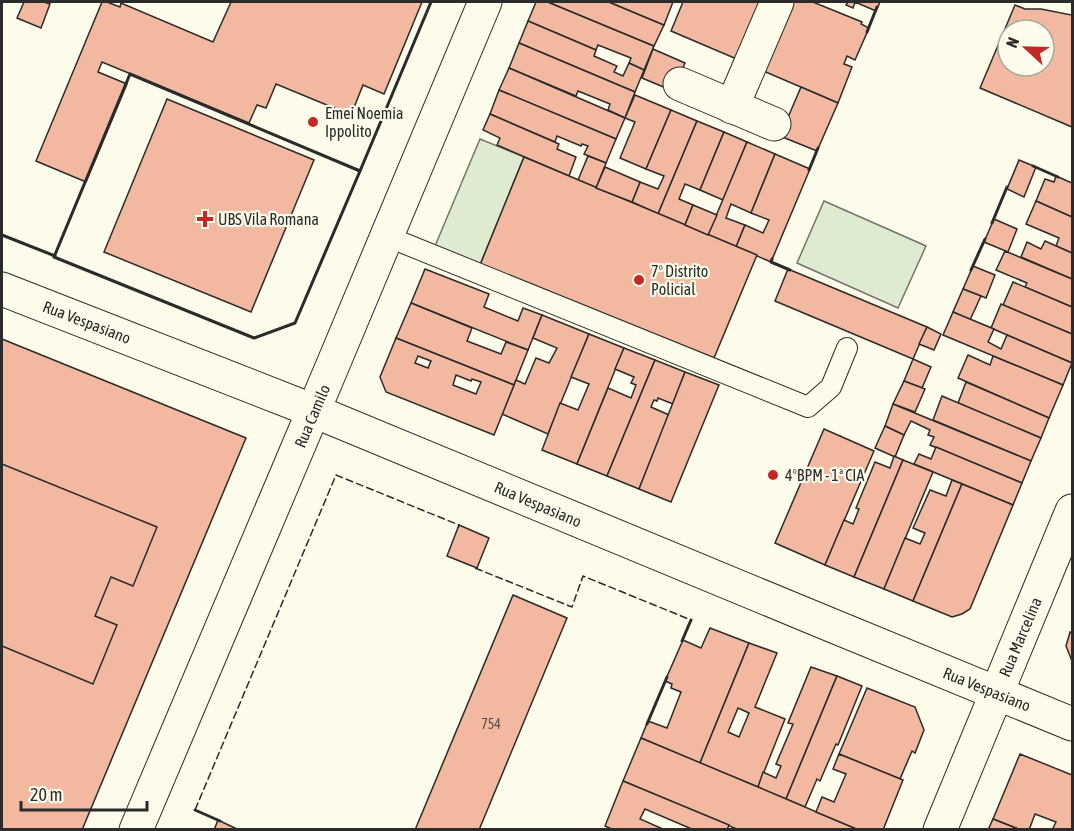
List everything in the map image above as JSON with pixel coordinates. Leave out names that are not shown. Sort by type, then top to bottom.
[{"type":"street","name":"Rua Camilo","points":[[136,830],[485,2]]},
{"type":"street","points":[[732,106],[777,2]]},
{"type":"street","points":[[680,84],[774,124]]},
{"type":"street","name":"Rua Vespasiano","points":[[2,289],[314,411],[1072,724]]},
{"type":"street","name":"Rua Marcelina","points":[[940,830],[1072,511]]},
{"type":"lane","points":[[386,236],[808,407],[831,387],[847,348]]},
{"type":"green space","points":[[480,139],[524,157],[480,265],[435,246]]},
{"type":"green space","points":[[824,201],[926,246],[898,308],[797,263]]},
{"type":"building","points":[[24,2],[50,4],[41,28],[17,18]]},
{"type":"building","points":[[102,2],[120,7],[121,3],[213,42],[231,2],[422,2],[384,94],[363,85],[351,115],[276,84],[266,108],[257,105],[249,123],[102,62],[98,72],[127,84],[86,182],[36,161]]},
{"type":"building","points":[[536,2],[548,2],[654,46],[644,70],[629,63],[631,58],[598,45],[596,50],[528,21]]},
{"type":"building","points":[[548,2],[609,2],[664,25],[654,46]]},
{"type":"building","points":[[609,2],[673,2],[664,25]]},
{"type":"building","points":[[683,2],[763,2],[739,60],[671,31]]},
{"type":"building","points":[[790,2],[813,2],[862,22],[861,24],[869,28],[855,60],[847,56],[844,64],[852,67],[838,103],[761,70]]},
{"type":"building","points":[[848,2],[855,2],[853,8],[846,5]]},
{"type":"building","points":[[855,2],[880,2],[876,11]]},
{"type":"building","points":[[1015,5],[1025,9],[1041,9],[1072,15],[1072,127],[980,88],[996,50],[996,78],[1056,78],[1056,18],[1010,18]]},
{"type":"building","points":[[528,21],[596,50],[594,56],[617,66],[614,72],[623,76],[629,63],[644,70],[635,92],[519,43]]},
{"type":"building","points":[[519,43],[635,92],[625,118],[608,110],[610,104],[578,91],[576,96],[509,68]]},
{"type":"building","points":[[653,49],[685,63],[673,91],[642,78]]},
{"type":"building","points":[[509,68],[625,118],[616,139],[499,90]]},
{"type":"building","points":[[801,87],[838,103],[817,151],[780,136]]},
{"type":"building","points":[[499,90],[616,139],[606,163],[584,154],[588,146],[582,144],[581,146],[557,136],[555,142],[490,114]]},
{"type":"building","points":[[635,95],[671,110],[646,169],[620,158],[635,122],[625,118]]},
{"type":"building","points":[[167,99],[314,160],[251,312],[104,252]]},
{"type":"building","points":[[671,110],[697,121],[658,214],[632,202],[640,182],[658,189],[664,176],[646,169]]},
{"type":"building","points":[[490,114],[559,144],[557,149],[576,157],[569,176],[497,145],[500,138],[483,130]]},
{"type":"building","points":[[697,121],[724,132],[700,190],[685,184],[679,199],[693,205],[685,225],[658,214]]},
{"type":"building","points":[[724,132],[747,142],[723,200],[700,190]]},
{"type":"building","points":[[747,142],[775,154],[751,213],[731,204],[726,218],[745,225],[736,247],[708,235]]},
{"type":"building","points":[[775,154],[810,169],[771,262],[736,247],[745,225],[763,233],[769,220],[751,213]]},
{"type":"building","points":[[588,156],[606,163],[596,188],[578,180]]},
{"type":"building","points":[[524,157],[757,255],[714,358],[480,265]]},
{"type":"building","points":[[1019,160],[1036,167],[1024,197],[1007,189]]},
{"type":"building","points":[[605,167],[640,182],[632,202],[596,188]]},
{"type":"building","points":[[1056,176],[1072,183],[1072,217],[1036,201],[1045,179],[1054,182]]},
{"type":"building","points":[[1036,201],[1072,217],[1072,253],[1056,246],[1059,238],[1026,224]]},
{"type":"building","points":[[693,205],[717,215],[708,235],[685,225]]},
{"type":"building","points":[[994,219],[1017,229],[1008,252],[984,242]]},
{"type":"building","points":[[1045,241],[1072,253],[1072,279],[1021,257],[1027,242],[1041,249]]},
{"type":"building","points":[[1005,251],[1072,279],[1072,307],[1025,287],[1027,283],[996,270]]},
{"type":"building","points":[[973,266],[995,275],[986,298],[963,289]]},
{"type":"building","points":[[425,269],[489,294],[484,307],[518,321],[523,308],[542,315],[528,350],[411,303]]},
{"type":"building","points":[[788,269],[927,327],[913,359],[775,301]]},
{"type":"building","points":[[1013,282],[1072,307],[1072,334],[1003,305]]},
{"type":"building","points":[[963,289],[981,296],[970,320],[953,312]]},
{"type":"building","points":[[411,303],[472,328],[467,341],[501,354],[506,342],[528,350],[514,385],[396,338]]},
{"type":"building","points":[[1001,304],[1072,334],[1072,363],[991,328]]},
{"type":"building","points":[[953,312],[994,329],[988,342],[1001,349],[1007,335],[1072,363],[1063,385],[943,335]]},
{"type":"building","points":[[542,315],[589,334],[548,434],[502,414],[516,380],[525,384],[536,358],[549,363],[557,348],[533,338]]},
{"type":"building","points":[[927,327],[941,334],[934,350],[919,344]]},
{"type":"building","points":[[589,334],[624,348],[577,464],[542,450],[560,403],[578,410],[589,384],[571,377]]},
{"type":"building","points":[[396,338],[514,385],[494,435],[386,392],[380,377]],"holes":[[[418,356],[431,361],[428,368],[415,363]],[[456,375],[481,382],[476,394],[453,385]]]},
{"type":"building","points":[[2,339],[246,438],[82,830],[2,830]]},
{"type":"building","points":[[624,348],[655,360],[607,476],[577,464],[608,388],[631,398],[636,385],[631,383],[634,377],[615,369]]},
{"type":"building","points":[[968,355],[990,365],[993,356],[1063,385],[1049,418],[958,378]]},
{"type":"building","points":[[913,359],[931,367],[922,388],[904,381]]},
{"type":"building","points":[[655,360],[685,372],[673,404],[658,398],[657,401],[654,400],[651,407],[669,415],[639,489],[607,476]]},
{"type":"building","points":[[685,372],[719,385],[671,502],[639,489]]},
{"type":"building","points":[[904,381],[925,389],[915,412],[893,404]]},
{"type":"building","points":[[966,382],[1049,418],[1041,438],[958,403]]},
{"type":"building","points":[[942,396],[1041,438],[1031,461],[933,420]]},
{"type":"building","points":[[893,404],[1031,461],[1022,483],[930,445],[934,437],[928,435],[930,430],[911,421],[904,435],[885,426]]},
{"type":"building","points":[[885,426],[904,435],[895,457],[875,448]]},
{"type":"building","points":[[824,429],[874,451],[825,565],[775,543]]},
{"type":"building","points":[[936,447],[1022,483],[1013,505],[914,464],[919,454],[931,459]]},
{"type":"building","points":[[894,456],[903,460],[854,577],[825,565],[844,520],[853,524],[859,509],[856,508],[875,462],[890,468]]},
{"type":"building","points":[[903,460],[933,472],[884,589],[854,577]]},
{"type":"building","points":[[2,464],[157,527],[133,586],[111,577],[95,616],[117,625],[93,684],[2,646]]},
{"type":"building","points":[[952,480],[962,484],[913,601],[884,589],[905,538],[920,544],[925,533],[913,528],[930,490],[946,496]]},
{"type":"building","points":[[962,484],[1013,505],[970,609],[952,617],[913,601]]},
{"type":"building","points":[[459,525],[489,538],[477,568],[447,556]]},
{"type":"building","points":[[513,595],[567,618],[479,830],[415,830]]},
{"type":"building","points":[[710,628],[749,643],[700,763],[641,738],[648,721],[667,728],[681,692],[671,688],[672,684],[665,681],[683,640],[701,648]]},
{"type":"building","points":[[1070,632],[1072,633],[1072,661],[1066,646]]},
{"type":"building","points":[[749,643],[777,653],[755,707],[785,719],[758,787],[700,763]],"holes":[[[738,708],[749,713],[739,737],[728,732]]]},
{"type":"building","points":[[811,667],[837,676],[786,799],[758,787],[763,772],[776,778],[781,766],[776,764],[793,724],[788,723]]},
{"type":"building","points":[[837,676],[862,686],[838,745],[836,744],[820,781],[817,779],[805,807],[786,799]]},
{"type":"building","points":[[867,688],[915,707],[924,730],[915,753],[912,751],[900,779],[839,754]]},
{"type":"building","points":[[641,738],[859,830],[739,830],[623,781]]},
{"type":"building","points":[[839,754],[903,780],[883,830],[859,830],[816,812],[822,797],[834,802],[846,774],[833,769]]},
{"type":"building","points":[[1020,754],[1072,775],[1072,830],[1052,830],[1056,822],[1035,814],[1029,830],[1021,830],[993,819]]},
{"type":"building","points":[[623,781],[729,825],[727,830],[694,830],[645,809],[640,819],[665,830],[614,830],[605,826]]},
{"type":"building","points":[[993,819],[1021,830],[988,830]]},
{"type":"building","points":[[218,820],[239,830],[214,830]]},
{"type":"fence","points":[[195,810],[336,475],[459,525],[458,528]]},
{"type":"fence","points":[[475,568],[572,607],[583,576],[691,620]]},
{"type":"wall","points":[[358,170],[360,171],[431,2]]},
{"type":"wall","points":[[867,32],[877,7]]},
{"type":"wall","points":[[130,74],[360,171],[295,323],[254,338],[54,257],[130,74]]},
{"type":"wall","points":[[809,170],[818,148]]},
{"type":"wall","points":[[1033,166],[1058,177]]},
{"type":"wall","points":[[992,223],[1007,187]]},
{"type":"wall","points":[[2,235],[55,256]]},
{"type":"wall","points":[[971,270],[985,239]]},
{"type":"wall","points":[[772,259],[771,262],[790,270]]},
{"type":"wall","points":[[682,641],[691,620]]},
{"type":"wall","points":[[647,724],[667,677]]},
{"type":"wall","points":[[195,810],[220,821]]},
{"type":"place","name":"Emei Noemia Ippolito","points":[[313,122]]},
{"type":"place","name":"UBS Vila Romana","points":[[205,219]]},
{"type":"place","name":"7º Distrito Policial","points":[[639,280]]},
{"type":"place","name":"4ºBPM - 1ª CIA","points":[[773,475]]}]
